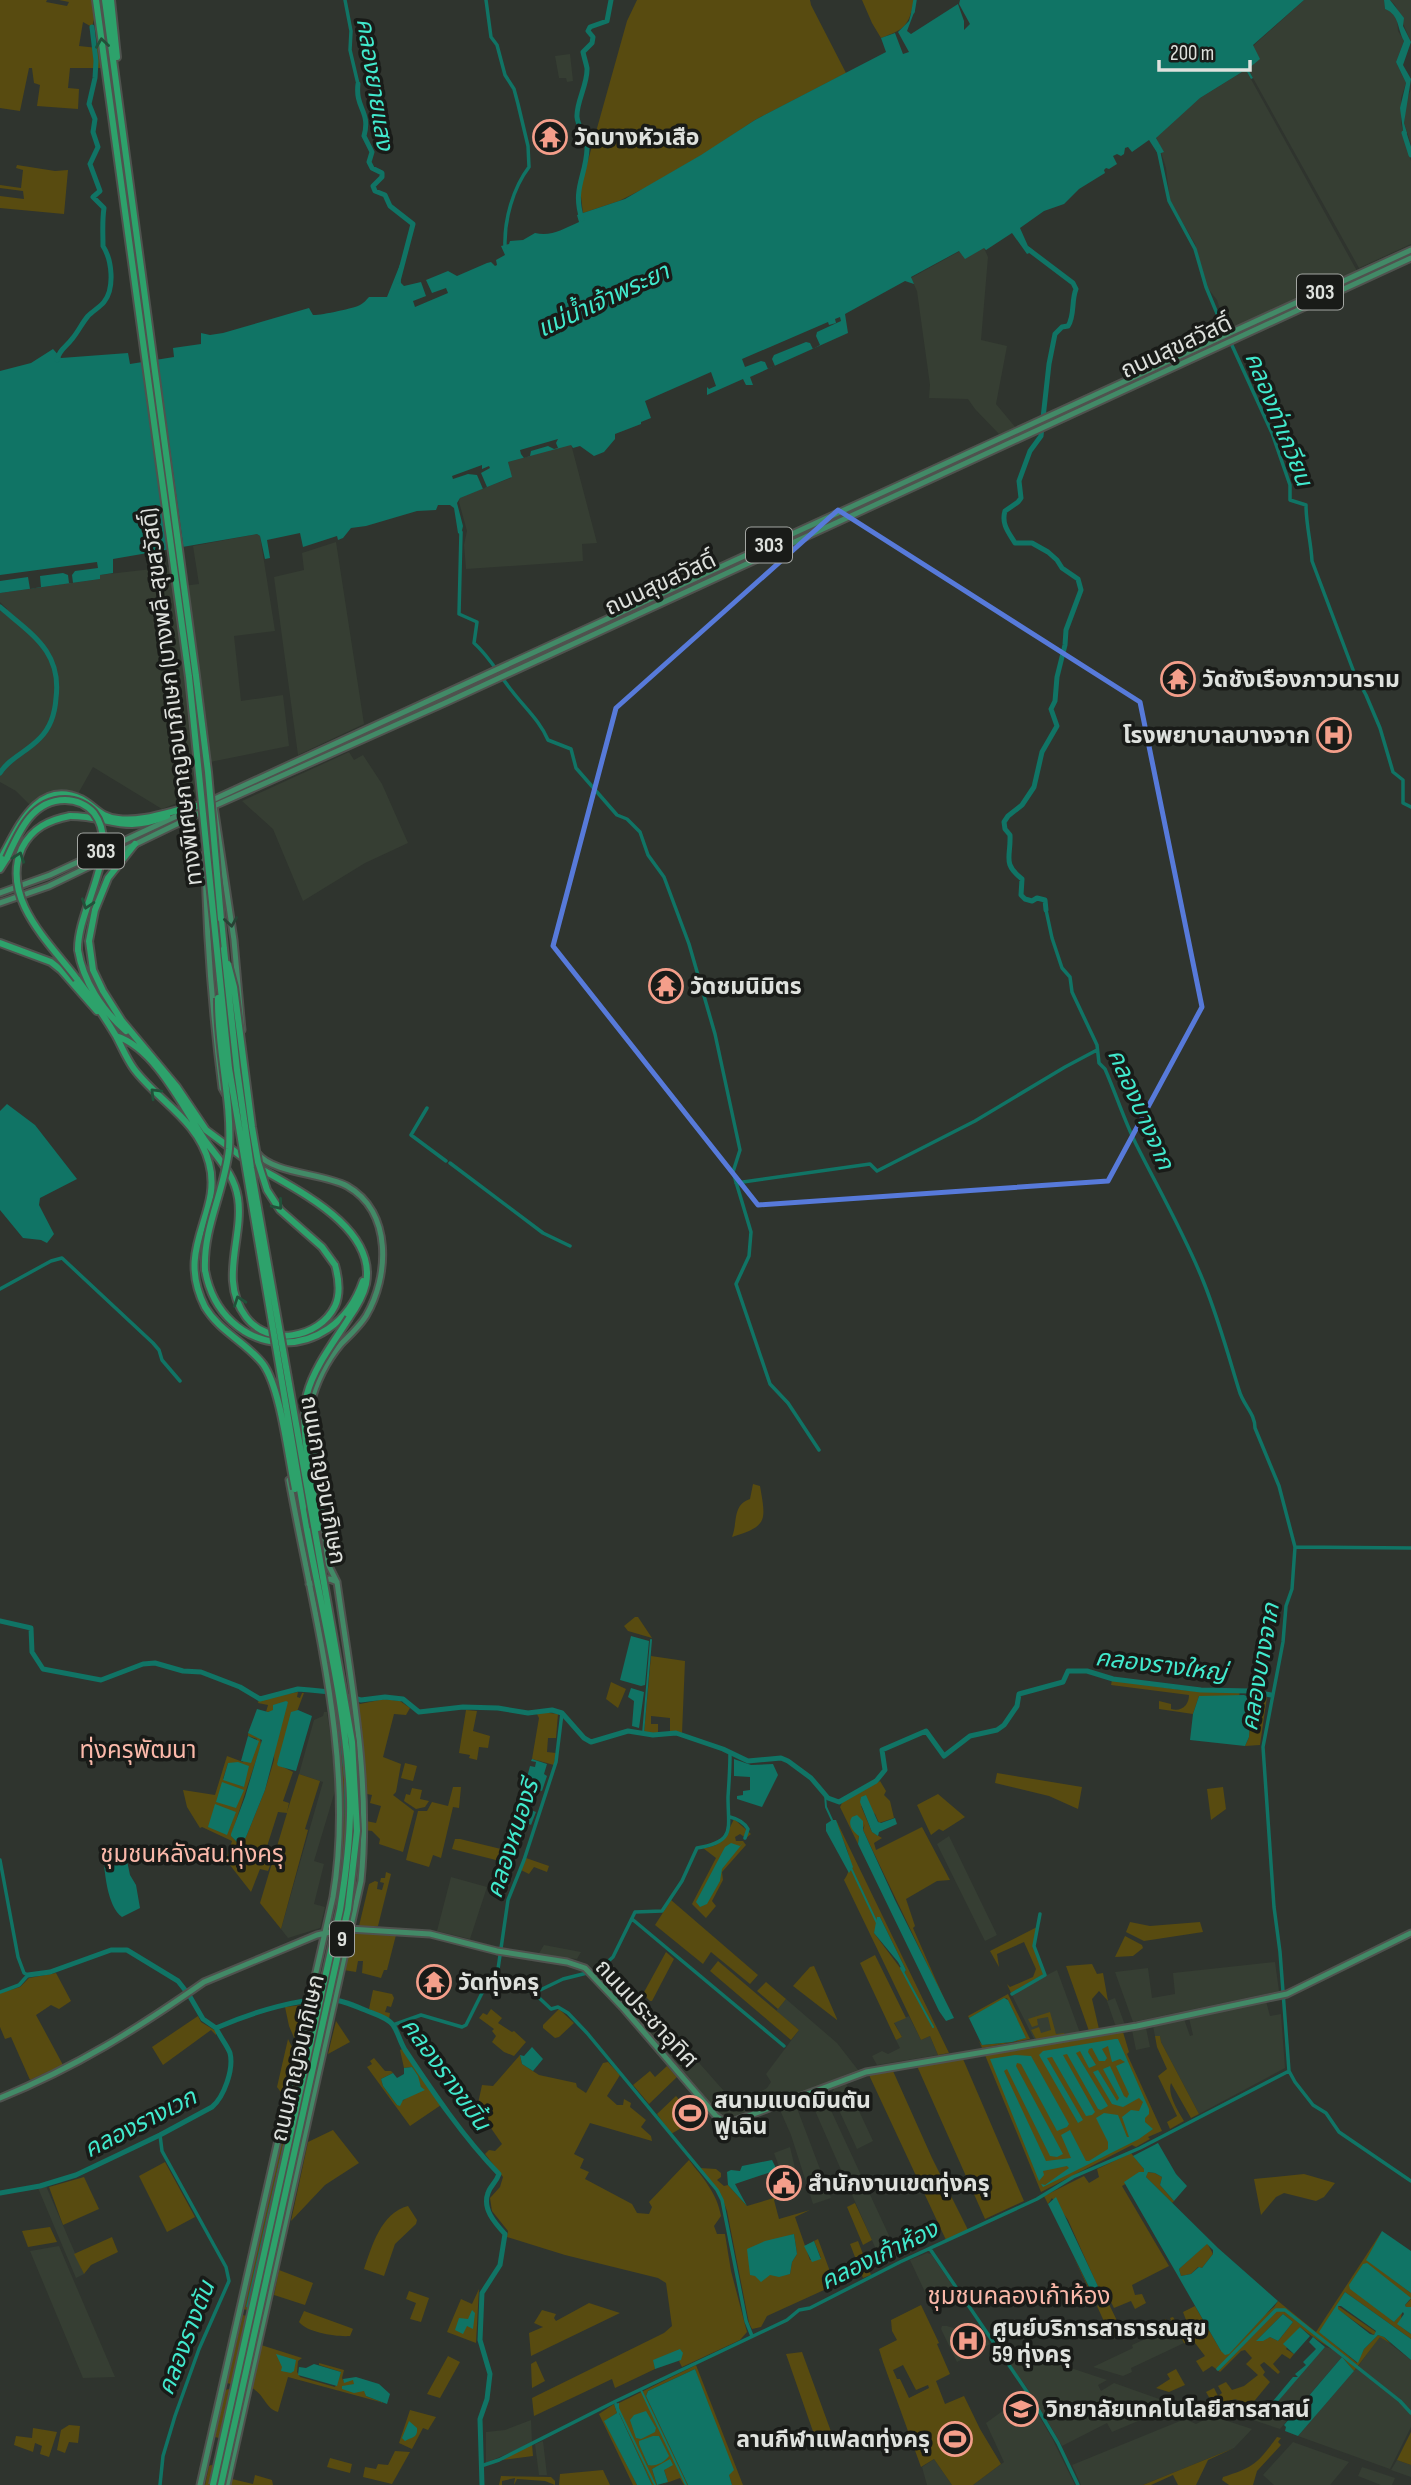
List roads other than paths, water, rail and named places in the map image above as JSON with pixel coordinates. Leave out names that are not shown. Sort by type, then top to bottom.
[{"type":"highway","name":"ทางพิเศษกาญจนาภิเษก (บางพลี-สุขสวัสดิ์)","points":[[95,0],[189,677],[229,1068],[240,1144],[286,1388]]},
{"type":"highway","name":"ทางพิเศษกาญจนาภิเษก (บางพลี-สุขสวัสดิ์)","points":[[105,0],[203,731],[245,1130],[286,1388]]},
{"type":"highway","points":[[111,0],[125,150]]},
{"type":"highway","points":[[0,869],[26,815],[47,798],[73,797],[86,802],[100,815],[123,820],[187,808],[201,809]]},
{"type":"highway","points":[[4,859],[29,817],[48,803],[69,800],[94,813],[102,831],[102,855],[82,922],[78,950],[91,988],[119,1024],[138,1039]]},
{"type":"highway","points":[[187,808],[157,820],[128,825],[81,816],[47,822],[31,835],[18,857],[15,886],[23,908],[77,979],[116,1036],[134,1070],[159,1098],[184,1117],[203,1146],[210,1164],[212,1184],[194,1256],[195,1279],[205,1307],[222,1329],[258,1359],[272,1382],[295,1489],[303,1507]]},
{"type":"highway","points":[[135,844],[108,878],[90,928],[93,970],[98,982],[122,1021],[177,1087],[206,1130],[236,1153],[310,1196],[329,1211],[355,1240],[366,1269],[362,1295],[312,1379],[304,1406],[322,1567]]},
{"type":"highway","points":[[0,943],[51,962],[101,1015]]},
{"type":"highway","points":[[116,1036],[134,1045],[151,1062],[184,1105],[234,1181],[239,1203],[232,1265],[233,1284],[237,1302],[248,1320],[257,1328],[278,1336],[300,1334],[321,1324],[338,1298],[338,1276],[335,1265],[322,1247],[280,1210],[267,1190],[252,1127],[234,988],[224,949]]},
{"type":"highway","points":[[219,972],[218,1024],[229,1143],[225,1172],[207,1237],[205,1270],[214,1300],[227,1317],[248,1333],[279,1343],[306,1340],[333,1327],[351,1307],[366,1269]]},
{"type":"highway","name":"ถนนกาญจนาภิเษก","points":[[214,2485],[347,1870],[350,1799],[346,1755],[303,1507],[286,1388]]},
{"type":"highway","name":"ถนนกาญจนาภิเษก","points":[[221,2485],[348,1909],[357,1831],[355,1762],[322,1567],[286,1388]]},
{"type":"main road","name":"ถนนสุขสวัสดิ์","points":[[0,902],[48,886],[201,809],[214,806],[466,693],[1037,430],[1411,250]]},
{"type":"main road","name":"ถนนสุขสวัสดิ์","points":[[1231,336],[1411,258]]},
{"type":"main road","name":"ถนนสุขสวัสดิ์","points":[[0,893],[50,875],[201,809],[500,668],[1048,417],[1138,380]]},
{"type":"main road","points":[[463,686],[466,693]]},
{"type":"main road","points":[[214,806],[234,940],[247,1080],[245,1092],[255,1148],[260,1157],[272,1165],[330,1179],[348,1187],[362,1198],[373,1214],[380,1229],[383,1246],[378,1285],[368,1313],[333,1354],[315,1388],[310,1406],[328,1566],[337,1582],[362,1760],[365,1817],[361,1881],[227,2485]]},
{"type":"main road","points":[[201,809],[211,991],[222,1088],[230,1098],[237,1098],[245,1092]]},
{"type":"main road","points":[[200,2485],[336,1880],[340,1831],[337,1757],[328,1692],[289,1480],[317,1471]]},
{"type":"main road","points":[[309,1584],[330,1579],[337,1582]]},
{"type":"main road","name":"ถนนประชาอุทิศ","points":[[0,2098],[83,2061],[221,1974],[325,1932],[351,1928],[430,1934],[497,1951],[583,1967],[716,2116],[729,2122],[866,2072],[1137,2026],[1283,1995],[1411,1933]]},
{"type":"main road","points":[[239,2312],[265,2318]]},
{"type":"main road","points":[[222,2386],[248,2392]]},
{"type":"main road","points":[[205,2463],[230,2469]]},
{"type":"water","name":"แม่น้ำเจ้าพระยา","points":[[960,0],[1304,0],[1253,45],[1260,59],[1248,69],[1253,78],[1251,79],[1247,72],[1242,72],[1200,98],[1156,138],[1164,152],[1158,154],[1149,140],[1132,152],[1128,147],[1125,148],[1121,156],[1113,156],[1117,164],[1106,168],[1105,173],[1079,189],[1064,204],[1044,211],[1020,228],[1028,246],[1034,251],[1027,254],[1012,233],[986,250],[984,248],[965,259],[959,251],[911,277],[914,284],[905,281],[845,314],[848,333],[750,377],[753,385],[746,385],[743,379],[707,395],[707,387],[709,389],[716,386],[711,372],[645,401],[651,418],[615,434],[615,439],[604,452],[594,456],[580,446],[573,448],[571,445],[508,462],[512,477],[460,498],[457,503],[463,526],[461,535],[458,533],[454,508],[450,505],[438,505],[436,510],[417,511],[351,528],[338,540],[337,536],[303,547],[300,533],[267,540],[270,558],[265,559],[260,536],[257,534],[113,559],[113,573],[100,575],[100,579],[0,593],[0,371],[31,363],[53,349],[61,358],[128,353],[130,364],[174,357],[173,348],[201,344],[201,333],[223,333],[309,308],[313,315],[329,313],[357,306],[369,297],[387,297],[401,262],[405,262],[400,275],[401,283],[404,286],[421,282],[426,296],[413,301],[415,307],[448,293],[446,288],[432,293],[426,280],[448,271],[457,276],[491,262],[495,266],[496,260],[505,255],[501,246],[509,244],[510,241],[523,240],[535,233],[557,232],[579,222],[577,215],[625,199],[755,120],[886,52],[881,38],[895,33],[903,54],[909,52],[898,32],[909,21],[912,10],[915,10],[907,31],[911,34],[958,4],[964,30],[970,24],[959,4]]},
{"type":"water","points":[[1384,0],[1390,0],[1404,18],[1403,26],[1411,42],[1403,65],[1411,79],[1404,123],[1407,133],[1404,138],[1400,108],[1406,83],[1396,62],[1404,41],[1396,19],[1385,9]]},
{"type":"water","points":[[7,1104],[35,1125],[77,1179],[40,1198],[39,1205],[54,1234],[47,1243],[23,1238],[0,1210],[0,1111]]},
{"type":"water","points":[[631,1636],[649,1641],[645,1685],[641,1686],[620,1680]]},
{"type":"water","points":[[631,1688],[644,1692],[639,1728],[632,1726],[634,1701],[628,1697]]},
{"type":"water","points":[[1244,1695],[1251,1698],[1249,1737],[1245,1746],[1190,1740],[1193,1714],[1199,1696]]},
{"type":"water","points":[[335,1700],[348,1702],[349,1706],[359,1782],[358,1850],[345,1847],[344,1778]]},
{"type":"water","points":[[288,1702],[265,1790],[246,1837],[242,1843],[238,1843],[231,1834],[262,1740],[248,1733],[257,1709],[268,1712],[273,1710],[273,1705]]},
{"type":"water","points":[[298,1710],[312,1716],[296,1771],[277,1764],[291,1712]]},
{"type":"water","points":[[248,1736],[259,1741],[251,1763],[241,1761]]},
{"type":"water","points":[[532,1759],[547,1764],[544,1774],[547,1776],[542,1791],[534,1789],[531,1795],[535,1796],[531,1810],[536,1812],[531,1825],[527,1823],[524,1827],[515,1823],[530,1766],[535,1767],[536,1762],[531,1761]]},
{"type":"water","points":[[734,1759],[751,1765],[773,1764],[778,1775],[762,1807],[737,1799],[737,1796],[743,1795],[743,1791],[750,1790],[750,1777],[734,1776]]},
{"type":"water","points":[[238,1762],[249,1766],[244,1787],[223,1780],[228,1763]]},
{"type":"water","points":[[222,1782],[244,1790],[236,1808],[216,1802]]},
{"type":"water","points":[[866,1795],[878,1822],[895,1818],[897,1824],[879,1832],[878,1836],[872,1832],[860,1802],[861,1797]]},
{"type":"water","points":[[215,1804],[236,1812],[227,1835],[208,1827]]},
{"type":"water","points":[[857,1815],[863,1821],[863,1830],[895,1900],[954,2018],[946,2021],[939,2011],[858,1844],[859,1836],[850,1825],[852,1817]]},
{"type":"water","points":[[836,1820],[853,1867],[849,1873],[826,1831],[826,1824]]},
{"type":"water","points":[[731,1843],[740,1846],[743,1843],[722,1869],[720,1881],[707,1904],[700,1907],[696,1902],[725,1847]]},
{"type":"water","points":[[125,1851],[140,1908],[122,1917],[110,1897],[103,1855]]},
{"type":"water","points":[[877,1917],[880,1917],[906,1970],[904,1973],[874,1933]]},
{"type":"water","points":[[1004,1998],[1008,2000],[1026,2038],[982,2045],[969,2018]]},
{"type":"water","points":[[1118,2039],[1149,2109],[1145,2122],[1153,2129],[1139,2139],[1043,2187],[1041,2184],[1045,2185],[1069,2168],[1067,2166],[1043,2171],[1044,2175],[1039,2181],[990,2059],[1015,2055],[1031,2056],[1069,2124],[1067,2127],[1057,2131],[1021,2064],[1017,2063],[1016,2066],[1063,2154],[1050,2156],[1007,2069],[1004,2071],[1046,2161],[1071,2158],[1061,2135],[1070,2130],[1086,2161],[1089,2161],[1108,2149],[1108,2142],[1096,2118],[1104,2113],[1118,2115],[1129,2137],[1122,2117],[1131,2110],[1139,2111],[1143,2102],[1139,2098],[1123,2107],[1112,2104],[1093,2072],[1098,2070],[1117,2101],[1119,2098],[1103,2069],[1110,2066],[1127,2098],[1129,2094],[1116,2066],[1125,2062],[1120,2059],[1112,2062],[1108,2046],[1102,2049],[1107,2058],[1105,2061],[1099,2061],[1092,2048],[1089,2049],[1088,2052],[1096,2065],[1089,2068],[1080,2051],[1076,2053],[1108,2106],[1101,2110],[1067,2054],[1063,2055],[1095,2112],[1086,2116],[1052,2057],[1047,2058],[1083,2120],[1078,2123],[1039,2055],[1043,2051]]},
{"type":"water","points":[[532,2047],[543,2059],[533,2071],[522,2064],[520,2055],[524,2056]]},
{"type":"water","points":[[412,2067],[425,2090],[403,2100],[400,2106],[397,2105],[381,2079],[393,2073],[397,2078],[404,2074],[404,2068]]},
{"type":"water","points":[[303,2074],[312,2085],[262,2312],[246,2307],[299,2075]]},
{"type":"water","points":[[1158,2143],[1176,2174],[1187,2186],[1174,2201],[1160,2185],[1162,2177],[1148,2172],[1146,2177],[1218,2248],[1278,2301],[1229,2354],[1225,2355],[1221,2351],[1124,2182],[1139,2172],[1144,2172],[1133,2156]],"holes":[[[1207,2244],[1213,2250],[1202,2268],[1181,2276],[1179,2269]]]},
{"type":"water","points":[[772,2160],[777,2170],[735,2184],[747,2206],[728,2185],[727,2172],[740,2171],[742,2166]]},
{"type":"water","points":[[1056,2197],[1103,2297],[1094,2297],[1048,2204]]},
{"type":"water","points":[[1382,2231],[1411,2251],[1411,2293],[1366,2260]]},
{"type":"water","points":[[794,2234],[797,2254],[790,2274],[779,2277],[770,2275],[761,2282],[750,2275],[747,2249],[765,2241]]},
{"type":"water","points":[[814,2241],[821,2259],[812,2262],[804,2246]]},
{"type":"water","points":[[1367,2263],[1411,2298],[1405,2305],[1411,2307],[1411,2334],[1397,2324],[1403,2312],[1394,2322],[1350,2289],[1349,2285],[1363,2264]]},
{"type":"water","points":[[1345,2292],[1411,2339],[1411,2360],[1378,2335],[1364,2349],[1358,2363],[1319,2332]],"holes":[[[1338,2306],[1376,2331],[1374,2335],[1338,2309]]]},
{"type":"water","points":[[472,2310],[475,2313],[473,2329],[467,2326],[463,2334],[455,2330],[459,2318],[468,2319]]},
{"type":"water","points":[[1283,2314],[1293,2322],[1278,2341],[1270,2337],[1256,2341]]},
{"type":"water","points":[[1300,2327],[1310,2336],[1294,2354],[1283,2344]]},
{"type":"water","points":[[1313,2337],[1325,2347],[1274,2406],[1273,2401],[1293,2377],[1298,2377],[1295,2374],[1306,2365],[1303,2362],[1316,2349],[1309,2342]]},
{"type":"water","points":[[680,2349],[683,2353],[681,2360],[655,2369],[653,2360]]},
{"type":"water","points":[[276,2354],[296,2360],[294,2371],[281,2371]]},
{"type":"water","points":[[1342,2357],[1354,2371],[1298,2436],[1285,2431],[1284,2425]]},
{"type":"water","points":[[314,2364],[341,2372],[337,2386],[298,2375],[299,2367],[306,2368]]},
{"type":"water","points":[[695,2369],[734,2470],[729,2475],[732,2485],[688,2485],[646,2396],[648,2391]]},
{"type":"water","points":[[356,2377],[379,2384],[390,2394],[387,2404],[366,2396],[364,2391],[354,2393],[342,2389],[342,2386],[354,2384],[353,2380],[344,2383],[343,2379]]},
{"type":"water","points":[[619,2403],[619,2413],[652,2485],[637,2485],[604,2421],[617,2413],[614,2404]]},
{"type":"water","points":[[646,2411],[656,2428],[655,2432],[641,2439],[636,2438],[630,2420],[634,2415]]},
{"type":"water","points":[[409,2421],[417,2428],[417,2434],[405,2441],[402,2438]]},
{"type":"water","points":[[659,2436],[669,2456],[660,2464],[648,2465],[639,2441]]},
{"type":"water","points":[[670,2459],[673,2465],[664,2470],[668,2482],[657,2485],[652,2469]]},
{"type":"waterway","name":"คลองยายแสง","points":[[345,0],[351,31],[350,50],[358,84]]},
{"type":"waterway","points":[[486,0],[491,37],[497,45],[505,75],[514,89],[528,146],[529,167],[518,185],[511,205],[505,247]]},
{"type":"waterway","points":[[582,219],[578,199],[587,144],[577,117],[587,74],[583,52],[592,43],[593,37],[588,31],[590,27],[607,21],[611,0]]},
{"type":"waterway","points":[[913,12],[915,0]]},
{"type":"waterway","points":[[57,360],[88,316],[104,302],[111,282],[110,266],[103,246],[104,208],[93,197],[100,191],[90,164],[98,147],[93,132],[95,119],[89,104],[96,61],[92,27]]},
{"type":"waterway","name":"คลองยายแสง","points":[[358,84],[359,99],[366,121],[364,136],[372,152],[369,162],[372,168],[382,173],[382,177],[373,186],[375,191],[385,195],[390,206],[413,224],[398,281]]},
{"type":"waterway","points":[[1404,133],[1411,155]]},
{"type":"waterway","name":"คลองท่าเกวียน","points":[[1158,149],[1169,201],[1195,249],[1206,287],[1226,335]]},
{"type":"waterway","name":"คลองบางจาก","points":[[1028,249],[1073,283],[1076,289],[1070,322],[1055,334],[1041,436],[1030,451],[1019,481],[1021,498],[1005,511],[1004,516],[1006,528],[1015,543],[1032,543],[1048,552],[1062,568],[1078,579],[1081,590],[1066,630],[1055,701],[1051,709],[1057,726],[1042,752],[1034,787],[1022,805],[1004,822],[1010,835],[1010,864],[1022,879],[1021,895],[1032,901],[1037,898],[1045,900],[1046,910]]},
{"type":"waterway","name":"คลองท่าเกวียน","points":[[1230,341],[1272,433],[1290,485],[1290,500],[1306,505],[1312,561],[1355,675],[1380,728],[1393,772],[1403,780],[1403,803],[1411,807]]},
{"type":"waterway","points":[[461,532],[459,614],[477,622],[474,643],[537,721],[548,740],[571,749],[576,768],[617,815],[627,819],[640,832],[648,855],[664,877],[689,944],[715,1034],[740,1150],[733,1172],[751,1232],[749,1256],[736,1284],[770,1384],[788,1403],[819,1450]]},
{"type":"waterway","points":[[0,607],[42,645],[54,668],[57,682],[55,709],[44,734],[8,763],[0,773]]},
{"type":"waterway","name":"คลองบางจาก","points":[[1046,910],[1062,968],[1070,977],[1072,992],[1097,1045],[1099,1063],[1105,1069],[1132,1135],[1197,1265],[1241,1395],[1253,1418],[1279,1486],[1295,1547],[1292,1589],[1286,1606],[1283,1642],[1263,1747],[1289,2071],[1313,2105],[1326,2113],[1339,2132],[1411,2181]]},
{"type":"waterway","points":[[736,1183],[870,1164],[877,1171],[975,1121],[1097,1050]]},
{"type":"waterway","points":[[427,1108],[411,1135],[446,1161]]},
{"type":"waterway","points":[[450,1163],[543,1233],[570,1246]]},
{"type":"waterway","points":[[0,1289],[51,1261],[62,1258],[153,1343],[162,1360],[180,1381]]},
{"type":"waterway","points":[[1295,1547],[1411,1548]]},
{"type":"waterway","name":"คลองรางใหญ่","points":[[0,1621],[31,1628],[32,1652],[43,1669],[101,1680],[143,1664],[155,1663],[183,1671],[201,1672],[240,1687],[260,1699],[298,1689],[330,1692],[361,1700],[385,1697],[403,1699],[419,1712],[463,1707],[498,1708],[528,1713],[552,1710],[562,1713],[584,1738],[591,1742],[628,1731],[653,1735],[676,1733],[723,1749],[748,1761],[781,1758],[811,1778],[828,1798],[839,1802],[876,1781],[885,1770],[882,1750],[926,1731],[944,1756],[970,1736],[997,1730],[1004,1725],[1017,1706],[1019,1694],[1063,1682],[1068,1671],[1087,1671],[1113,1679],[1201,1690],[1250,1691],[1271,1695]]},
{"type":"waterway","points":[[643,1734],[651,1640]]},
{"type":"waterway","name":"คลองหนองรี","points":[[497,1976],[508,1900],[556,1762],[562,1713]]},
{"type":"waterway","points":[[534,1993],[563,1979],[603,1966],[613,1957],[635,1912],[662,1911],[682,1881],[697,1848],[724,1838],[728,1826],[730,1754]]},
{"type":"waterway","points":[[825,1795],[826,1807],[832,1820]]},
{"type":"waterway","points":[[730,1817],[740,1821],[748,1829],[745,1838]]},
{"type":"waterway","points":[[0,1860],[18,1957],[24,1973],[28,1975],[19,1985],[0,1992]]},
{"type":"waterway","points":[[851,1868],[877,1923]]},
{"type":"waterway","points":[[1012,1994],[1045,1975],[1034,1946],[1040,1914]]},
{"type":"waterway","points":[[632,1919],[784,2046]]},
{"type":"waterway","name":"คลองรางขมิ้น","points":[[28,1975],[50,1972],[111,1950],[127,1950],[178,1981],[203,2019],[216,2028],[277,2007],[311,2000],[350,2004],[384,2018],[393,2025],[405,2050],[438,2098],[473,2145],[499,2174],[487,2199],[490,2215],[505,2234],[500,2265],[482,2293],[480,2340],[490,2374],[487,2399],[480,2419],[482,2485]]},
{"type":"waterway","points":[[901,1968],[933,2027]]},
{"type":"waterway","points":[[393,2025],[421,2015],[462,2027],[466,2025],[491,1975],[534,1993],[551,2009],[558,2007],[568,2013],[717,2190],[722,2200],[746,2321],[752,2336]]},
{"type":"waterway","name":"คลองรางเวก","points":[[0,2193],[40,2186],[76,2175],[212,2107],[224,2090],[231,2067],[230,2053],[216,2028]]},
{"type":"waterway","name":"คลองเก้าห้อง","points":[[481,2466],[499,2460],[787,2320],[799,2310],[810,2308],[900,2262],[1037,2199],[1073,2177],[1140,2148],[1289,2071]]},
{"type":"waterway","name":"คลองรางตัน","points":[[160,2135],[162,2151],[226,2267],[229,2281],[199,2349],[175,2416],[163,2456],[160,2485]]},
{"type":"waterway","name":"คลองยายแสง","points":[[930,2249],[1032,2399],[1058,2443],[1078,2485]]},
{"type":"waterway","points":[[1218,2369],[1276,2310],[1285,2310],[1400,2401],[1411,2413]]},
{"type":"waterway","points":[[641,2390],[686,2485]]},
{"type":"waterway","points":[[615,2402],[655,2485]]},
{"type":"place","name":"วัดบางหัวเสือ","points":[[550,137]]},
{"type":"place","name":"วัดชังเรืองภาวนาราม","points":[[1178,679]]},
{"type":"place","name":"โรงพยาบาลบางจาก","points":[[1334,735]]},
{"type":"place","name":"วัดชมนิมิตร","points":[[666,986]]},
{"type":"place","name":"วัดทุ่งครุ","points":[[434,1982]]},
{"type":"place","name":"สนามแบดมินตัน ฟูเฉิน","points":[[690,2113]]},
{"type":"place","name":"สำนักงานเขตทุ่งครุ","points":[[784,2183]]},
{"type":"place","name":"ศูนย์บริการสาธารณสุข 59 ทุ่งครุ","points":[[968,2341]]},
{"type":"place","name":"วิทยาลัยเทคโนโลยีสารสาสน์","points":[[1021,2409]]},
{"type":"place","name":"ลานกีฬาแฟลตทุ่งครุ","points":[[955,2439]]},
{"type":"district","name":"ทุ่งครุพัฒนา","points":[[138,1750]]},
{"type":"district","name":"ชุมชนหลังสน.ทุ่งครุ","points":[[192,1854]]},
{"type":"district","name":"ชุมชนคลองเก้าห้อง","points":[[1019,2296]]}]
